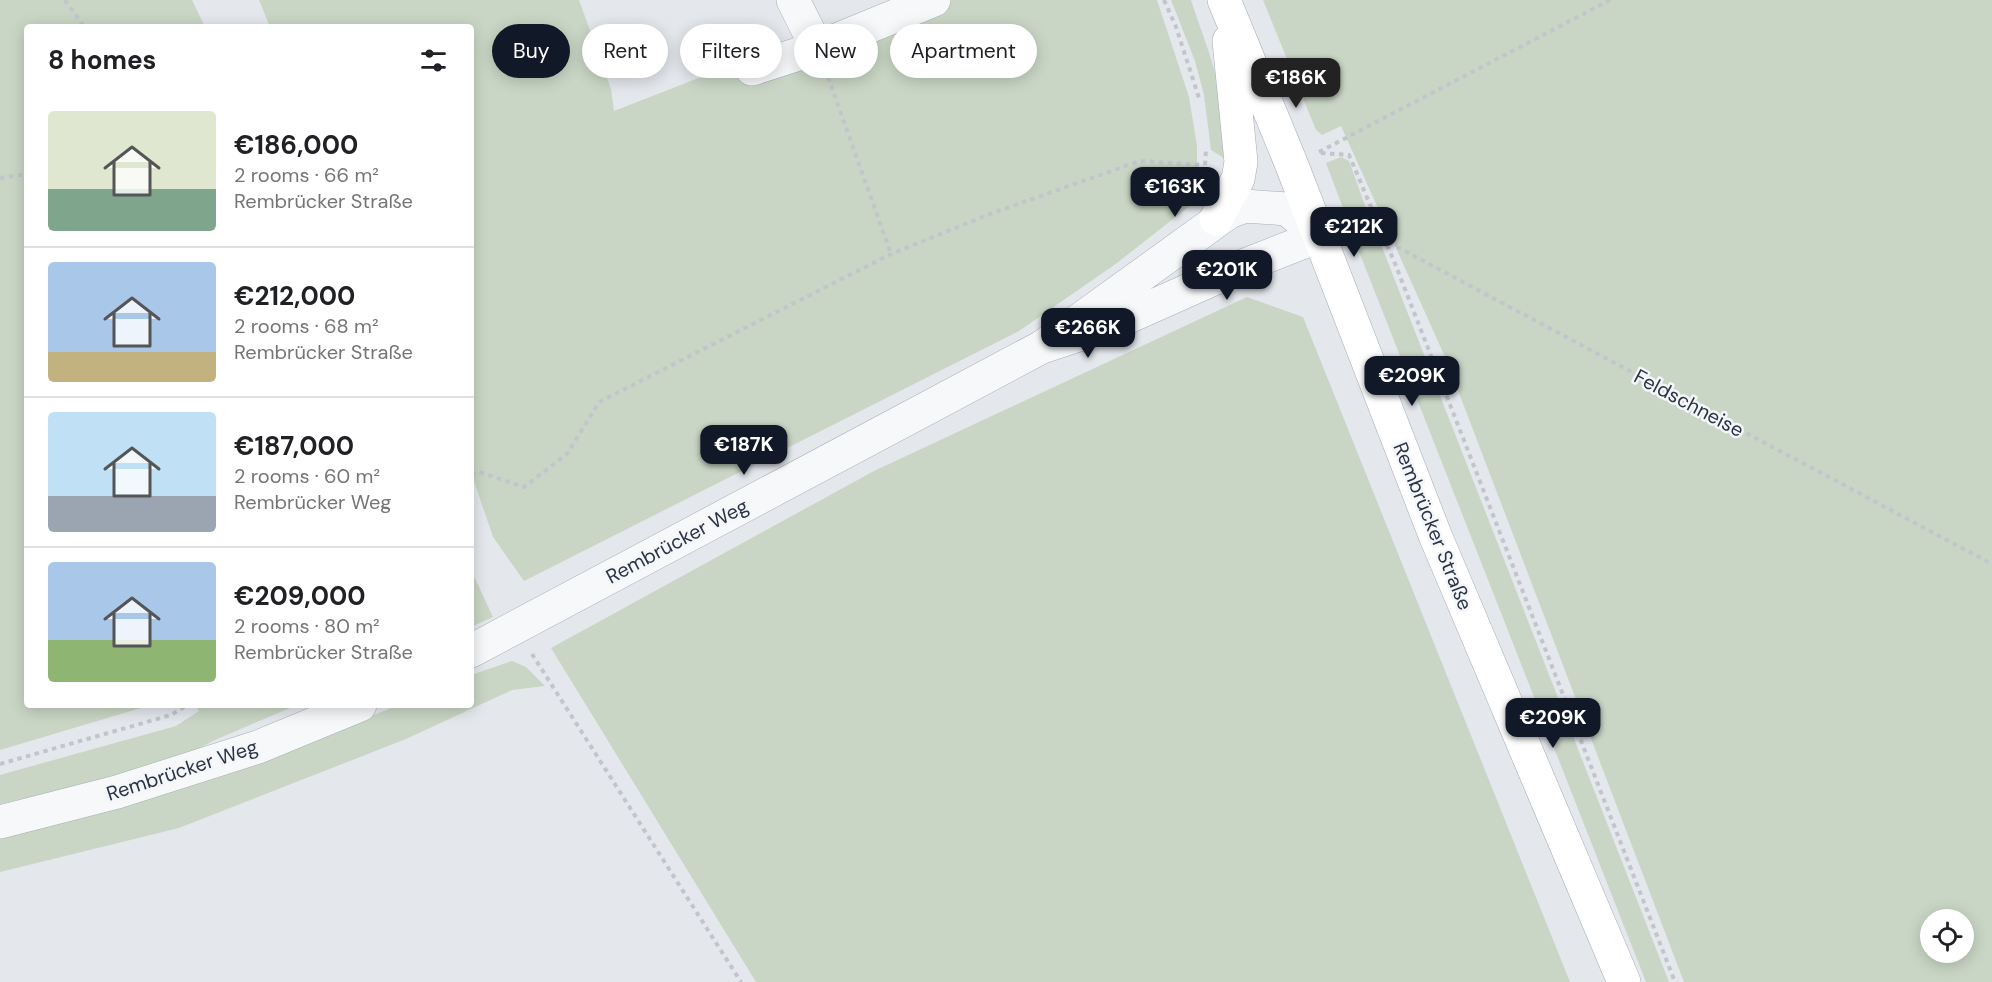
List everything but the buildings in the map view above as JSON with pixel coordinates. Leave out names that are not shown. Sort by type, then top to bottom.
[{"type":"main road","points":[[1216,219],[1238,179],[1240,162],[1239,124],[1224,0]]},
{"type":"main road","name":"Rembrücker Straße","points":[[1224,0],[1435,535],[1624,982]]},
{"type":"street","points":[[793,0],[805,24]]},
{"type":"street","points":[[876,24],[934,0]]},
{"type":"street","name":"Rembrücker Weg","points":[[474,649],[1042,347],[1216,219],[1245,206],[1287,209],[1319,236],[1245,265],[1117,322],[1042,347]]},
{"type":"street","name":"Rembrücker Weg","points":[[0,822],[117,792],[258,747],[353,708]]},
{"type":"path","points":[[65,0],[82,24]]},
{"type":"path","points":[[1610,0],[1317,153],[1349,155],[1386,242],[1675,982]]},
{"type":"path","points":[[828,78],[891,254]]},
{"type":"path","points":[[474,473],[479,472],[524,487],[567,454],[599,402],[891,254],[995,212],[1140,161],[1204,165]]},
{"type":"path","points":[[0,178],[24,174]]},
{"type":"path","name":"Feldschneise","points":[[1386,242],[1992,564]]},
{"type":"path","points":[[514,628],[553,682],[741,982]]},
{"type":"path","points":[[0,764],[171,715],[183,708]]},
{"type":"green space","points":[[0,0],[192,0],[204,24],[24,24],[24,708],[141,708],[0,750]]},
{"type":"green space","points":[[259,0],[579,0],[588,24],[582,24],[582,78],[607,78],[614,111],[699,78],[782,78],[782,46],[794,41],[794,78],[878,78],[878,24],[837,24],[899,0],[1157,0],[1189,97],[1197,146],[1197,176],[1203,187],[1196,201],[1117,263],[1019,331],[524,581],[493,537],[474,481],[474,24],[269,24]]},
{"type":"green space","points":[[1171,0],[1191,0],[1221,97],[1225,137],[1224,158],[1211,150],[1204,95],[1195,61]]},
{"type":"green space","points":[[1263,0],[1992,0],[1992,982],[1684,982],[1446,359],[1341,126],[1322,135],[1316,130]]},
{"type":"green space","points":[[1341,157],[1349,161],[1371,222],[1346,216],[1326,163]]},
{"type":"green space","points":[[1357,236],[1380,242],[1669,982],[1646,982],[1358,249]]},
{"type":"green space","points":[[1247,297],[1303,317],[1570,982],[756,982],[551,648],[874,471]]},
{"type":"green space","points":[[474,576],[493,617],[474,626]]},
{"type":"green space","points":[[512,661],[526,667],[545,686],[512,690],[474,708],[474,674]]},
{"type":"green space","points":[[197,708],[290,708],[217,739],[186,755],[94,783],[0,804],[0,775],[176,726],[199,711]]},
{"type":"green space","points":[[392,708],[473,708],[406,739],[179,828],[0,872],[0,839],[102,813],[229,773]]}]
